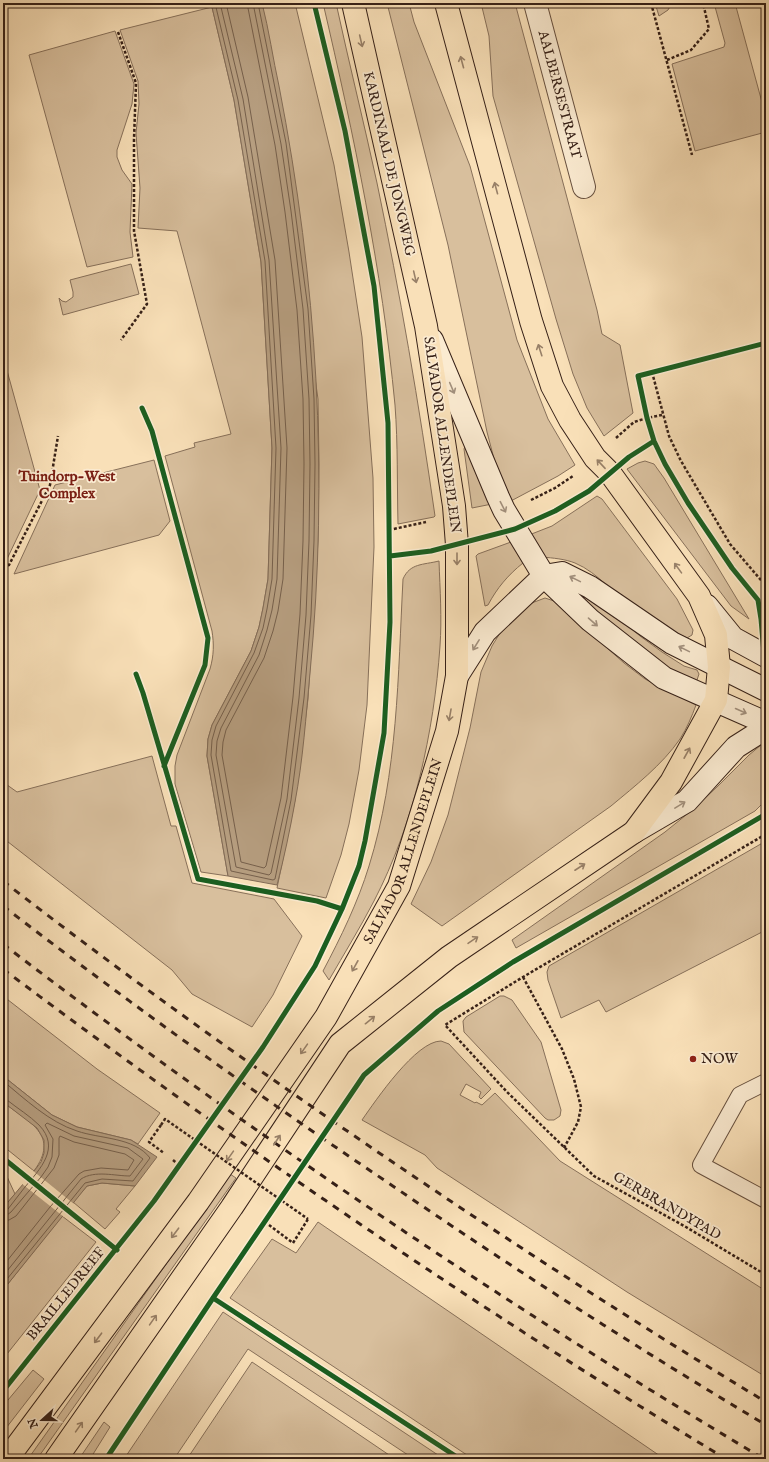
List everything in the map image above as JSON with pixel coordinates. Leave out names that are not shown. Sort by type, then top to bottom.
[{"type":"main road","name":"KARDINAAL DE JONGWEG","points":[[353,3],[426,326]]},
{"type":"main road","points":[[446,3],[531,321],[552,386],[570,420],[595,458],[610,473],[698,596],[733,638],[766,656]]},
{"type":"main road","name":"AALBERSESTRAAT","points":[[535,3],[584,187]]},
{"type":"main road","name":"SALVADOR ALLENDEPLEIN","points":[[426,326],[504,510],[544,576],[590,620],[664,678],[766,722]]},
{"type":"main road","name":"SALVADOR ALLENDEPLEIN","points":[[7,1459],[198,1202],[326,1017],[399,886],[447,731],[457,676],[457,545],[455,519],[426,326]]},
{"type":"main road","points":[[544,576],[562,573],[590,587],[672,643],[766,690]]},
{"type":"main road","name":"SALVADOR ALLENDEPLEIN","points":[[457,676],[485,632],[544,576]]},
{"type":"main road","points":[[634,832],[671,782],[716,700],[719,667],[716,635],[698,596]]},
{"type":"main road","points":[[56,1459],[232,1207],[340,1044],[449,957],[634,832],[687,801],[736,747],[766,728]]},
{"type":"lane","points":[[766,1082],[740,1095],[701,1165],[766,1200]]},
{"type":"path","points":[[651,3],[692,156]]},
{"type":"path","points":[[667,60],[691,50],[709,29],[703,3]]},
{"type":"path","points":[[118,32],[136,84],[134,138],[134,231],[147,304],[121,340]]},
{"type":"path","points":[[645,374],[659,370]]},
{"type":"path","points":[[652,372],[662,415],[669,436],[704,501],[730,544],[766,586]]},
{"type":"path","points":[[645,411],[648,423]]},
{"type":"path","points":[[504,510],[529,501],[555,488],[595,458],[634,422],[662,415]]},
{"type":"path","points":[[3,567],[9,565],[50,485],[58,436]]},
{"type":"path","points":[[389,530],[434,521],[455,519]]},
{"type":"path","points":[[389,522],[389,536]]},
{"type":"path","points":[[564,1148],[578,1122],[581,1108],[574,1079],[562,1049],[523,977],[766,834]]},
{"type":"path","points":[[164,1153],[149,1142],[165,1119],[308,1219],[293,1243],[265,1222]]},
{"type":"path","points":[[193,1147],[202,1134]]},
{"type":"path","points":[[173,1160],[180,1166]]},
{"type":"path","points":[[176,1172],[185,1160]]},
{"type":"path","points":[[278,1203],[282,1197]]},
{"type":"path","points":[[261,1228],[269,1216]]},
{"type":"shaded area","points":[[262,3],[295,3],[334,165],[362,337],[373,478],[374,547],[367,705],[359,770],[349,824],[341,855],[326,898],[277,888],[295,800],[308,699],[318,541],[318,399]]},
{"type":"shaded area","points":[[323,3],[336,3],[377,183],[409,349],[435,516],[398,524],[395,405],[383,304],[366,203],[346,103]]},
{"type":"shaded area","points":[[387,3],[409,3],[414,22],[470,166],[517,340],[548,419],[575,465],[558,476],[509,502],[498,474],[487,432],[448,245]]},
{"type":"shaded area","points":[[481,3],[515,3],[597,310],[602,334],[620,345],[633,413],[604,436],[587,408],[573,374],[556,319],[493,96],[489,36]]},
{"type":"shaded area","points":[[655,3],[672,3],[668,10],[659,16]]},
{"type":"shaded area","points":[[714,3],[735,3],[766,117],[766,132],[695,151],[672,64],[724,47],[725,43]]},
{"type":"shaded area","points":[[212,7],[234,100],[261,262],[272,448],[268,579],[259,627],[251,651],[212,725],[208,739],[207,756],[228,876],[201,872],[175,784],[175,766],[177,755],[210,669],[213,645],[212,631],[165,456],[195,447],[194,443],[231,434],[177,231],[138,228],[140,188],[136,133],[139,104],[138,81],[120,30]]},
{"type":"shaded area","points":[[115,31],[134,84],[132,104],[117,150],[117,157],[122,170],[132,184],[130,232],[133,257],[87,267],[29,55]]},
{"type":"shaded area","points":[[131,264],[139,294],[63,315],[59,298],[66,302],[73,297],[70,280]]},
{"type":"shaded area","points":[[3,356],[40,490],[7,559],[3,559]]},
{"type":"shaded area","points":[[465,446],[492,504],[472,508],[464,449]]},
{"type":"shaded area","points":[[154,460],[170,521],[159,535],[14,574],[55,485]]},
{"type":"shaded area","points":[[645,461],[654,464],[664,478],[749,619],[731,606],[627,469]]},
{"type":"shaded area","points":[[597,496],[602,499],[677,599],[693,630],[692,635],[687,638],[642,615],[628,605],[584,567],[555,558],[542,557],[529,535],[552,526]]},
{"type":"shaded area","points":[[511,542],[523,563],[512,572],[499,587],[488,605],[485,606],[476,556]]},
{"type":"shaded area","points":[[439,561],[441,614],[440,646],[433,711],[420,777],[411,809],[388,871],[369,911],[329,980],[323,971],[349,919],[360,893],[379,831],[386,795],[398,687],[403,579],[413,567]]},
{"type":"shaded area","points":[[570,587],[612,612],[640,636],[662,652],[684,666],[697,670],[699,674],[697,680],[695,682],[648,659]]},
{"type":"shaded area","points":[[545,598],[554,601],[624,663],[645,679],[696,705],[685,731],[673,749],[639,783],[611,806],[442,926],[411,904],[431,862],[448,815],[470,728],[481,672],[492,646],[508,620],[529,604]]},
{"type":"shaded area","points":[[761,745],[765,796],[762,804],[755,811],[516,948],[512,940],[665,832],[691,811]]},
{"type":"shaded area","points":[[152,756],[171,826],[176,826],[192,883],[274,899],[302,936],[273,995],[252,1027],[192,994],[172,970],[3,838],[3,782],[17,792]]},
{"type":"shaded area","points":[[766,841],[766,930],[606,1012],[599,1000],[561,1018],[548,980],[547,972],[549,966]]},
{"type":"shaded area","points":[[3,996],[97,1069],[160,1113],[138,1144],[131,1140],[77,1127],[52,1115],[3,1076]]},
{"type":"shaded area","points":[[500,996],[504,996],[512,1000],[541,1042],[561,1110],[560,1116],[554,1120],[548,1120],[545,1118],[464,1032],[463,1021],[466,1017]]},
{"type":"shaded area","points":[[441,1041],[449,1044],[491,1089],[481,1099],[479,1097],[481,1092],[466,1084],[460,1095],[482,1105],[495,1093],[560,1161],[766,1291],[766,1377],[627,1292],[437,1168],[425,1155],[362,1120],[397,1073],[409,1061],[431,1044]]},
{"type":"shaded area","points":[[3,1102],[32,1124],[43,1139],[44,1148],[41,1159],[34,1171],[3,1146]]},
{"type":"shaded area","points":[[3,1168],[15,1194],[3,1208]]},
{"type":"shaded area","points":[[230,1174],[236,1178],[37,1459],[28,1459]]},
{"type":"shaded area","points":[[102,1183],[135,1186],[116,1209],[120,1212],[105,1229],[73,1202],[87,1186]]},
{"type":"shaded area","points":[[62,1216],[96,1242],[3,1359],[3,1290]]},
{"type":"shaded area","points":[[318,1222],[664,1459],[473,1459],[230,1298],[272,1239],[296,1253]]},
{"type":"shaded area","points":[[223,1312],[444,1459],[414,1459],[248,1349],[174,1459],[124,1459]]},
{"type":"shaded area","points":[[252,1362],[395,1459],[187,1459]]},
{"type":"shaded area","points":[[33,1370],[44,1379],[3,1432],[3,1406]]},
{"type":"shaded area","points":[[104,1422],[110,1427],[90,1459],[79,1459]]},
{"type":"water","points":[[211,3],[262,3],[292,159],[303,233],[311,306],[319,452],[319,525],[316,599],[300,770],[289,833],[277,885],[228,876],[207,756],[208,739],[212,725],[251,651],[259,627],[268,579],[272,448],[261,262],[234,100]]},
{"type":"water","points":[[3,1076],[52,1115],[77,1127],[131,1140],[157,1157],[135,1186],[102,1183],[87,1186],[3,1290],[3,1208],[41,1162],[44,1153],[44,1140],[37,1128],[3,1102]]},
{"type":"pier","points":[[32,1170],[74,1204],[64,1217],[21,1183]]},
{"type":"railway","points":[[3,881],[185,1017],[372,1148],[567,1278],[766,1402]]},
{"type":"railway","points":[[3,906],[145,1012],[338,1149],[480,1245],[670,1366],[766,1425]]},
{"type":"railway","points":[[3,944],[187,1081],[376,1212],[568,1338],[764,1459]]},
{"type":"railway","points":[[3,969],[179,1098],[358,1223],[449,1284],[633,1402],[726,1459]]},
{"type":"cycle path","name":"BRAILLEDREEF","points":[[3,1391],[154,1201],[263,1047],[315,966],[342,909],[359,866],[365,841],[384,733],[390,622],[388,423],[374,286],[345,131],[314,3]]},
{"type":"cycle path","points":[[766,343],[638,376],[647,418],[654,441],[665,464],[688,503],[732,568],[758,600],[766,676]]},
{"type":"cycle path","points":[[142,408],[152,431],[208,638],[205,665],[164,766]]},
{"type":"cycle path","points":[[390,556],[431,551],[515,529],[555,511],[589,491],[629,457],[654,441]]},
{"type":"cycle path","points":[[136,674],[198,879],[317,901],[342,909]]},
{"type":"cycle path","points":[[106,1459],[364,1075],[438,1011],[513,962],[766,814]]},
{"type":"cycle path","points":[[3,1158],[117,1250]]},
{"type":"cycle path","points":[[213,1298],[460,1459]]},
{"type":"place","name":"NOW","points":[[693,1059]]},
{"type":"district","name":"Tuindorp-West Complex","points":[[67,484]]}]
